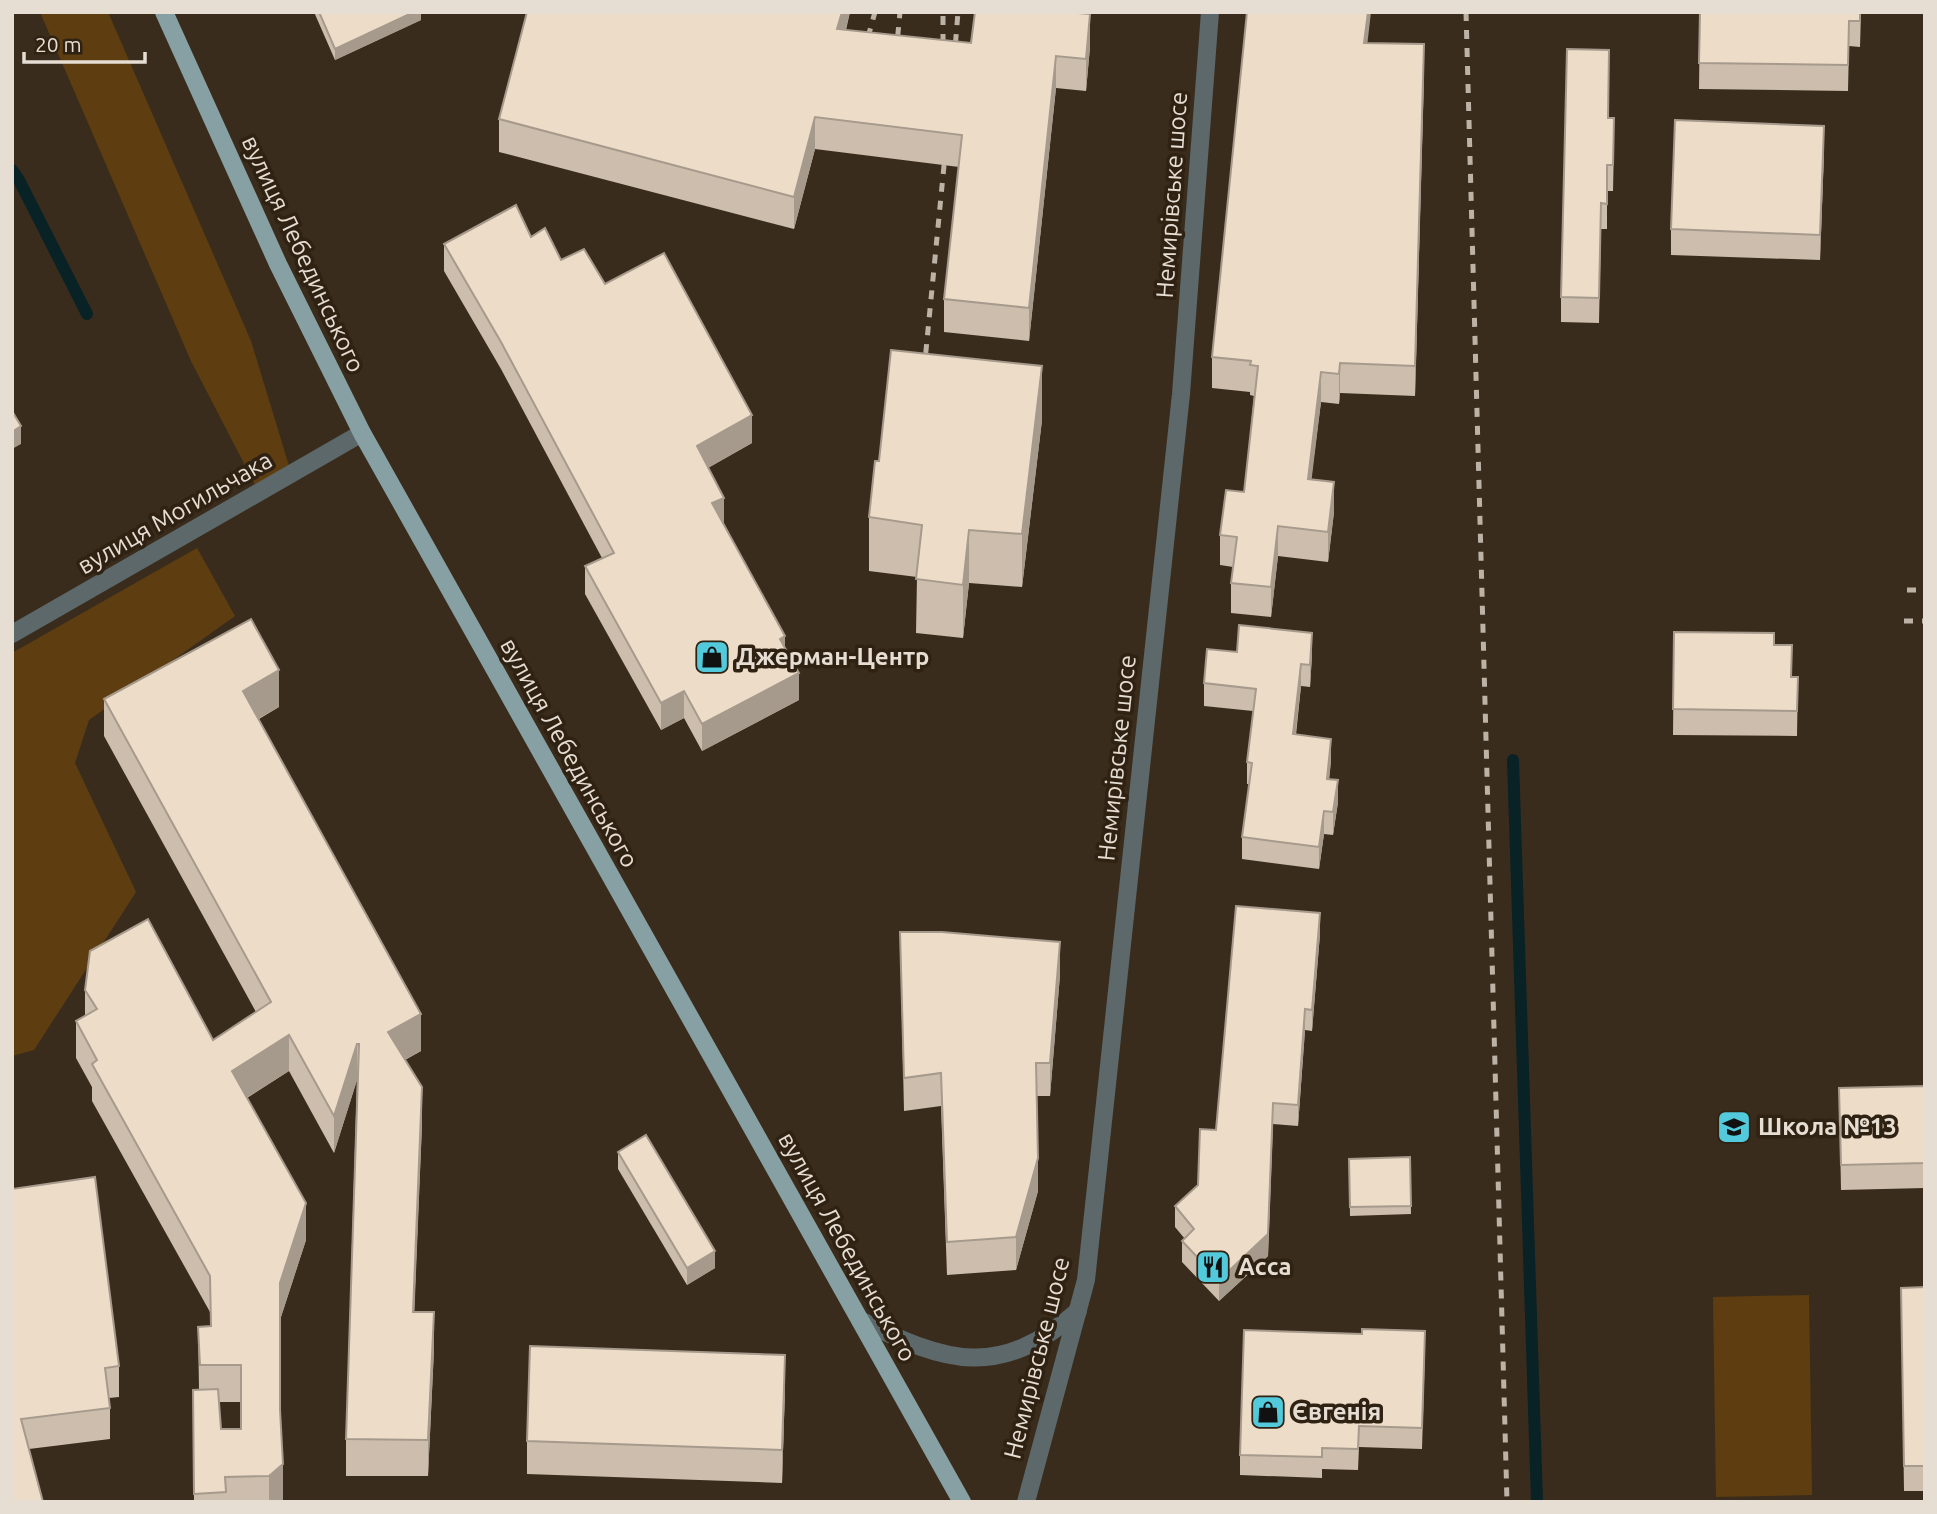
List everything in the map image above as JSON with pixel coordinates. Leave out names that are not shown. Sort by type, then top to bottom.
[{"type":"main road","name":"вулиця Лебединського","points":[[164,12],[278,264],[362,433],[962,1502]]},
{"type":"street","name":"Немирівське шосе","points":[[1026,1502],[1086,1280],[1181,394],[1210,12]]},
{"type":"street","name":"вулиця Могильчака","points":[[12,634],[362,433]]},
{"type":"street","points":[[860,1320],[912,1346],[976,1359],[1007,1355],[1036,1343],[1078,1311]]},
{"type":"shaded area","points":[[40,12],[108,12],[251,341],[293,479],[262,498],[191,361]]},
{"type":"shaded area","points":[[197,548],[235,616],[89,720],[75,763],[136,892],[34,1050],[12,1056],[12,653]]},
{"type":"shaded area","points":[[1809,1295],[1812,1495],[1716,1497],[1713,1297]]},
{"type":"building","points":[[319,12],[414,12],[335,49]]},
{"type":"building","points":[[527,12],[842,12],[837,29],[971,43],[975,12],[1090,14],[1086,59],[1056,56],[1029,308],[944,299],[962,135],[815,117],[794,197],[499,119]]},
{"type":"building","points":[[1247,12],[1368,12],[1364,43],[1424,44],[1415,366],[1340,363],[1339,374],[1321,372],[1308,479],[1334,482],[1328,532],[1278,526],[1271,587],[1231,583],[1237,537],[1220,535],[1226,490],[1244,492],[1258,366],[1250,365],[1251,361],[1212,357]]},
{"type":"building","points":[[1700,12],[1860,12],[1860,21],[1849,21],[1848,65],[1699,63]]},
{"type":"building","points":[[1567,49],[1609,50],[1608,118],[1614,118],[1613,165],[1607,165],[1607,204],[1601,203],[1599,298],[1561,297]]},
{"type":"building","points":[[1675,120],[1824,126],[1820,235],[1671,229]]},
{"type":"building","points":[[516,205],[531,237],[545,228],[561,260],[584,249],[605,284],[664,253],[752,415],[697,446],[724,498],[712,503],[785,636],[780,639],[799,673],[702,724],[684,691],[661,703],[585,566],[614,553],[501,342],[444,244]]},
{"type":"building","points":[[891,350],[1042,366],[1022,534],[969,530],[963,585],[916,579],[922,525],[869,517],[875,461],[879,461]]},
{"type":"building","points":[[12,411],[21,426],[12,432]]},
{"type":"building","points":[[251,619],[279,670],[243,691],[421,1014],[388,1032],[422,1087],[413,1312],[434,1312],[428,1440],[346,1439],[359,1044],[334,1116],[289,1035],[232,1071],[306,1203],[280,1283],[280,1410],[283,1464],[269,1476],[225,1477],[226,1492],[194,1494],[193,1390],[218,1389],[221,1429],[241,1429],[241,1365],[200,1365],[198,1327],[211,1326],[210,1276],[92,1064],[97,1060],[76,1021],[97,1009],[85,990],[90,951],[148,919],[213,1040],[271,1002],[104,699]]},
{"type":"building","points":[[1239,625],[1312,633],[1310,665],[1301,664],[1293,734],[1331,739],[1327,779],[1338,780],[1333,812],[1324,811],[1319,847],[1242,837],[1252,763],[1247,762],[1256,689],[1204,683],[1207,649],[1237,652]]},
{"type":"building","points":[[1674,632],[1774,633],[1774,645],[1792,645],[1791,677],[1798,677],[1797,711],[1673,709]]},
{"type":"building","points":[[1236,906],[1320,913],[1312,1010],[1305,1009],[1298,1105],[1273,1103],[1268,1234],[1219,1280],[1182,1241],[1194,1229],[1175,1206],[1198,1185],[1200,1129],[1216,1130]]},
{"type":"building","points":[[900,932],[942,932],[1060,942],[1050,1063],[1036,1063],[1038,1158],[1016,1237],[947,1242],[941,1073],[904,1078]]},
{"type":"building","points":[[1925,1086],[1925,1163],[1841,1165],[1839,1088]]},
{"type":"building","points":[[646,1135],[715,1251],[687,1268],[618,1152]]},
{"type":"building","points":[[1410,1157],[1411,1206],[1350,1207],[1349,1159]]},
{"type":"building","points":[[95,1177],[119,1366],[105,1368],[110,1408],[21,1419],[43,1502],[12,1502],[12,1189]]},
{"type":"building","points":[[1925,1287],[1925,1466],[1904,1466],[1901,1288]]},
{"type":"building","points":[[1362,1329],[1425,1331],[1422,1428],[1359,1426],[1358,1449],[1322,1448],[1322,1457],[1240,1455],[1244,1330],[1362,1334]]},
{"type":"building","points":[[530,1346],[785,1355],[782,1450],[527,1441]]},
{"type":"waterway","points":[[12,170],[87,314]]},
{"type":"waterway","points":[[1513,760],[1537,1502]]},
{"type":"railway","points":[[868,37],[875,12]]},
{"type":"railway","points":[[896,54],[900,12]]},
{"type":"railway","points":[[943,12],[943,61]]},
{"type":"railway","points":[[954,61],[958,12]]},
{"type":"railway","points":[[1466,12],[1507,1502]]},
{"type":"railway","points":[[924,371],[946,145]]},
{"type":"railway","points":[[1907,590],[1925,590]]},
{"type":"railway","points":[[1904,621],[1925,621]]},
{"type":"place","name":"Джерман-Центр","points":[[712,657]]},
{"type":"place","name":"Школа №13","points":[[1734,1127]]},
{"type":"place","name":"Асса","points":[[1213,1267]]},
{"type":"place","name":"Євгенія","points":[[1268,1412]]}]
